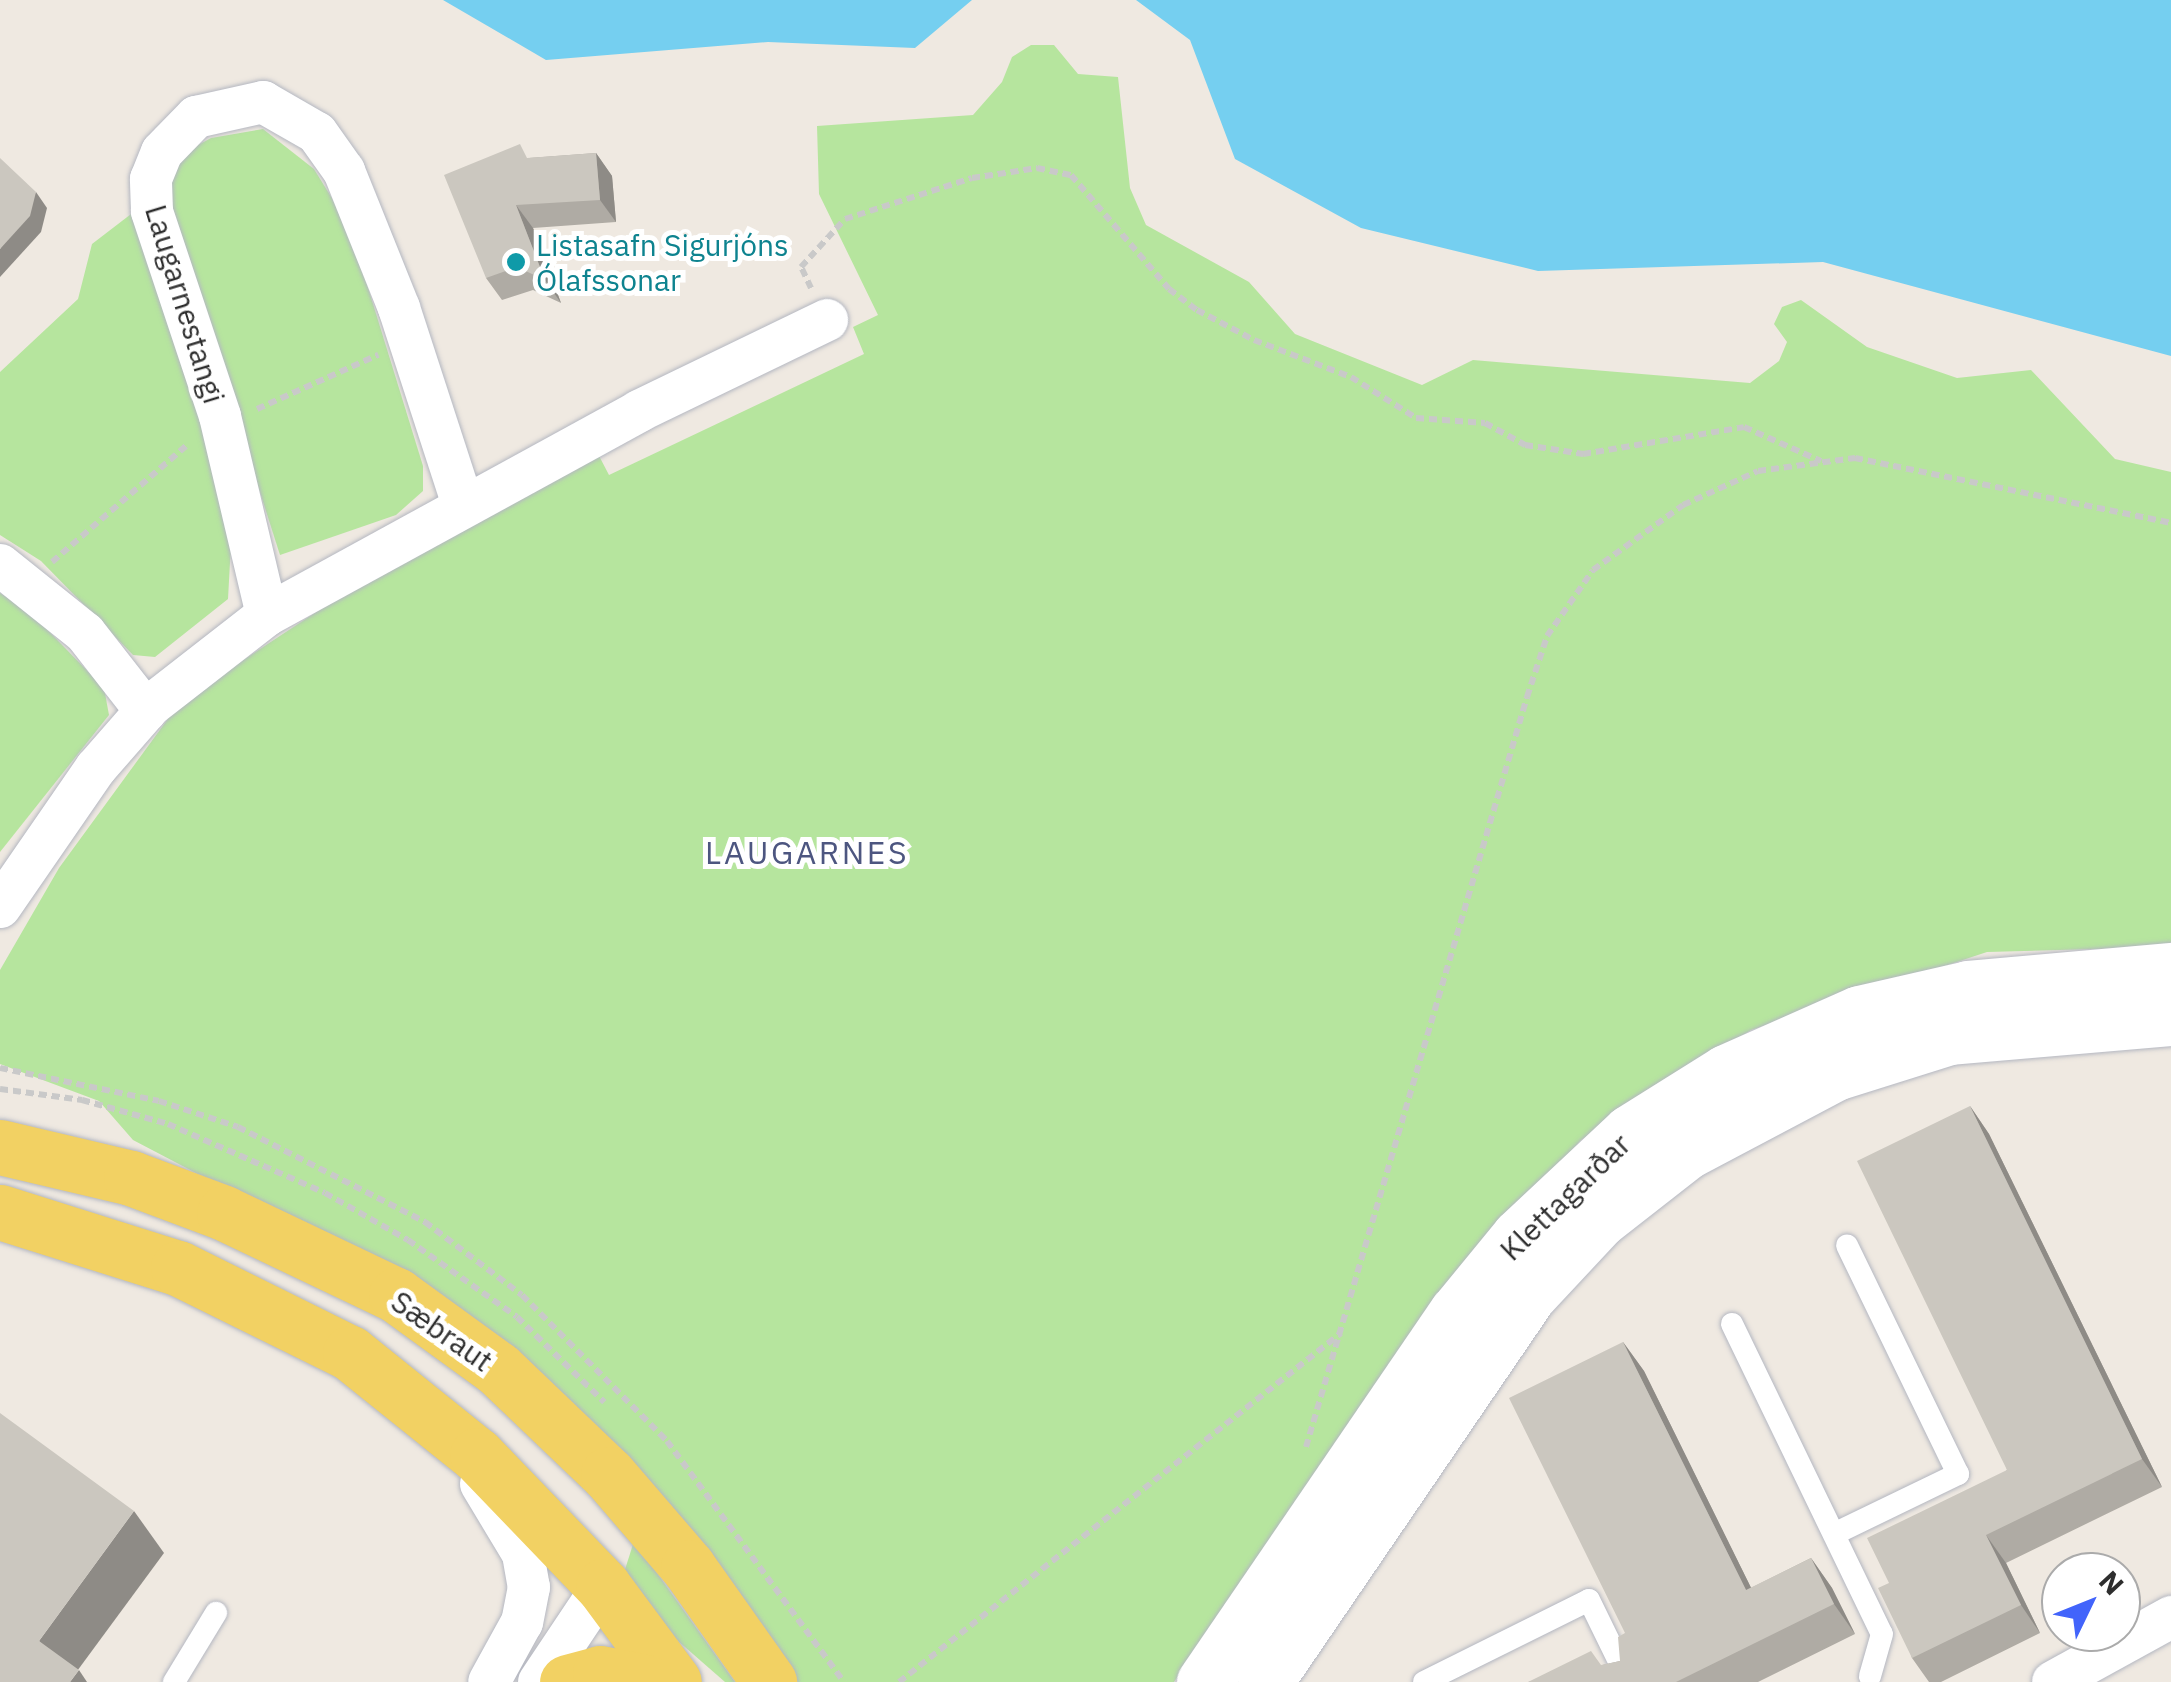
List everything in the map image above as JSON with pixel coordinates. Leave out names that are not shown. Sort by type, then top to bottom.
[{"type":"main road","name":"Klettagarðar","points":[[1204,1682],[1456,1313],[1519,1236],[1630,1132],[1726,1072],[1859,1013],[1968,988],[2171,970]]},
{"type":"main road","name":"Klettagarðar","points":[[1265,1682],[1530,1294],[1599,1220],[1686,1152],[1835,1073],[1949,1037],[2171,1018]]},
{"type":"main road","name":"Sæbraut","points":[[0,1147],[131,1178],[224,1213],[396,1296],[498,1369],[618,1486],[696,1578],[768,1682]]},
{"type":"main road","points":[[0,1212],[178,1268],[350,1353],[476,1456],[603,1586],[674,1682]]},
{"type":"main road","points":[[603,1586],[620,1542],[618,1486]]},
{"type":"main road","points":[[567,1682],[600,1673],[646,1682]]},
{"type":"street","name":"Laugarnestangi","points":[[267,615],[220,416],[152,211],[151,179],[162,152],[196,117],[263,102],[317,133],[344,171],[399,308],[463,505]]},
{"type":"street","points":[[0,906],[96,768],[146,710],[267,615],[463,505],[827,320]]},
{"type":"street","points":[[0,565],[86,633],[146,710]]},
{"type":"street","points":[[432,1420],[503,1514],[523,1554],[529,1587],[522,1622],[489,1682]]},
{"type":"street","points":[[539,1682],[603,1586]]},
{"type":"street","points":[[2053,1682],[2171,1617]]},
{"type":"lane","points":[[1834,1534],[1958,1474],[1847,1245]]},
{"type":"lane","points":[[1732,1324],[1882,1634],[1870,1676]]},
{"type":"lane","points":[[1424,1682],[1589,1600],[1630,1682]]},
{"type":"lane","points":[[174,1682],[216,1613]]},
{"type":"path","points":[[827,320],[801,267],[831,229],[972,178],[1037,168],[1071,175],[1169,290],[1197,310],[1254,340],[1351,377],[1416,418],[1485,424],[1524,445],[1583,454],[1744,426],[1822,461]]},
{"type":"path","points":[[1301,1463],[1342,1332],[1484,830],[1547,636],[1593,570],[1682,504],[1758,470],[1855,458],[2171,523]]},
{"type":"path","points":[[899,1682],[1342,1332]]},
{"type":"green space","points":[[1031,45],[1054,45],[1078,74],[1118,77],[1130,188],[1146,225],[1249,282],[1295,334],[1422,385],[1473,360],[1750,383],[1779,361],[1787,342],[1774,324],[1782,307],[1801,300],[1867,347],[1957,378],[2031,370],[2115,459],[2171,472],[2171,947],[1987,952],[1751,1030],[1581,1140],[1427,1312],[1174,1682],[791,1682],[368,1263],[133,1140],[99,1101],[0,1064],[0,970],[59,868],[181,701],[374,574],[597,452],[609,475],[864,354],[853,327],[878,315],[819,194],[817,126],[973,115],[1002,82],[1012,57]]},
{"type":"green space","points":[[263,129],[314,169],[349,226],[423,466],[423,491],[396,515],[280,555],[176,229],[167,180],[187,151],[211,138]]},
{"type":"green space","points":[[135,211],[192,370],[231,544],[228,599],[155,657],[133,655],[41,561],[0,535],[0,372],[78,299],[92,244]]},
{"type":"green space","points":[[0,593],[30,612],[104,688],[109,715],[0,852]]},
{"type":"green space","points":[[634,1541],[735,1682],[725,1682],[662,1627],[623,1576]]},
{"type":"water","points":[[443,0],[972,0],[915,48],[768,42],[546,60]]},
{"type":"water","points":[[1136,0],[2171,0],[2171,356],[1823,262],[1538,271],[1361,228],[1235,159],[1190,40]]},
{"type":"building","points":[[520,144],[527,158],[596,153],[600,200],[516,205],[545,280],[517,267],[486,278],[444,175]]},
{"type":"building","points":[[0,158],[36,192],[30,216],[0,249]]},
{"type":"building","points":[[1970,1106],[2142,1459],[1986,1535],[2021,1605],[1912,1658],[1878,1588],[1889,1583],[1867,1538],[2007,1470],[1857,1161]]},
{"type":"building","points":[[1623,1342],[1746,1590],[1811,1558],[1834,1604],[1676,1682],[1528,1682],[1591,1651],[1601,1665],[1620,1661],[1618,1637],[1625,1633],[1509,1398]]},
{"type":"building","points":[[0,1413],[134,1511],[39,1641],[79,1670],[70,1682],[0,1682]]},
{"type":"place","name":"Listasafn Sigurjóns Ólafssonar","points":[[516,262]]},
{"type":"district","name":"LAUGARNES","points":[[807,852]]}]
